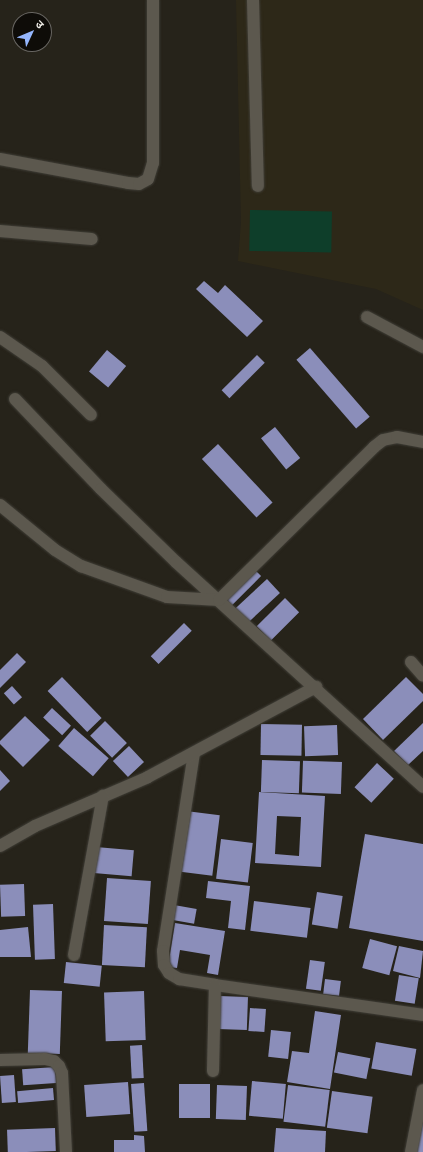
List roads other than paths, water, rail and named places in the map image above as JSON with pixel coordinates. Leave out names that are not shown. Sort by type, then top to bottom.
[{"type":"street","points":[[0,159],[128,183],[139,184],[148,179],[153,163],[153,0]]},
{"type":"street","points":[[253,0],[258,186]]},
{"type":"street","points":[[0,231],[92,240]]},
{"type":"street","points":[[367,317],[423,347]]},
{"type":"street","points":[[0,337],[42,366],[91,415]]},
{"type":"street","points":[[15,399],[101,489],[219,600],[316,686],[423,787]]},
{"type":"street","points":[[0,505],[55,550],[81,566],[167,597],[219,600],[374,447],[383,440],[397,437],[423,442]]},
{"type":"street","points":[[411,662],[423,676]]},
{"type":"street","points":[[0,846],[35,826],[194,753],[316,686]]},
{"type":"street","points":[[194,753],[163,951],[164,965],[169,973],[179,979],[215,985],[423,1015]]},
{"type":"street","points":[[74,955],[103,796]]},
{"type":"street","points":[[213,1071],[215,985]]},
{"type":"street","points":[[0,1060],[45,1059],[54,1061],[58,1066],[62,1074],[66,1152]]},
{"type":"street","points":[[411,1152],[423,1090]]}]
